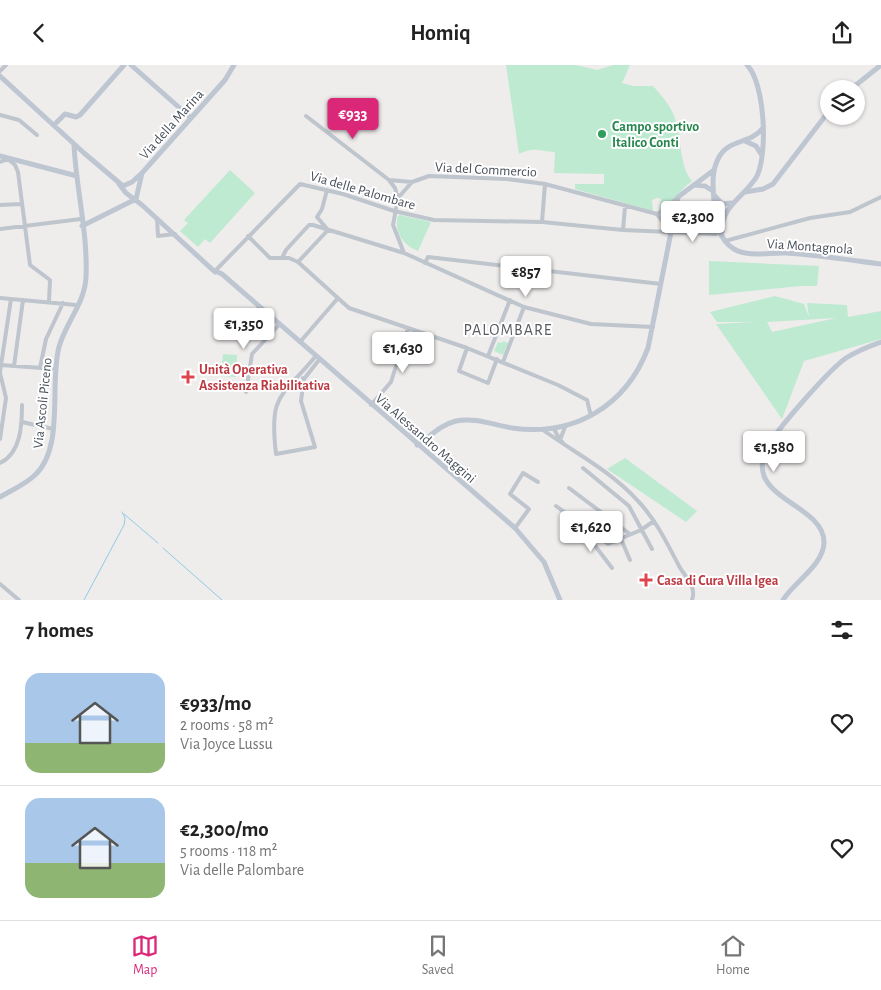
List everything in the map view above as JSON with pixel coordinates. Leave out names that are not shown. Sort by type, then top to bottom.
[{"type":"main road","points":[[54,125],[65,113],[76,117],[80,115],[124,65]]},
{"type":"main road","points":[[131,65],[190,118]]},
{"type":"main road","points":[[721,237],[724,215],[733,201],[744,192],[756,177],[762,158],[759,86],[756,77],[747,65]]},
{"type":"main road","points":[[863,80],[881,65]]},
{"type":"main road","name":"Via della Marina","points":[[117,181],[123,186],[132,182],[142,173],[225,80],[233,66]]},
{"type":"main road","points":[[0,76],[74,145],[117,181]]},
{"type":"main road","points":[[744,192],[767,187],[776,181],[820,123]]},
{"type":"main road","points":[[721,237],[716,219],[714,193],[714,170],[718,158],[728,147],[756,136],[762,129]]},
{"type":"main road","points":[[744,141],[756,146],[762,158]]},
{"type":"main road","name":"Via Ascoli Piceno","points":[[0,497],[26,482],[41,469],[47,458],[52,429],[56,369],[62,340],[79,306],[86,283],[74,145]]},
{"type":"main road","points":[[0,156],[77,176]]},
{"type":"main road","points":[[417,445],[428,439],[445,425],[460,421],[543,430],[565,427],[591,416],[626,388],[644,359],[653,327],[678,197],[714,170]]},
{"type":"main road","name":"Via della Marina","points":[[136,199],[142,173]]},
{"type":"main road","points":[[756,177],[759,185],[767,187]]},
{"type":"main road","name":"Via Alessandro Maggini","points":[[117,181],[122,190],[136,199],[215,271],[216,274],[229,282],[515,528],[544,562],[560,600]]},
{"type":"main road","points":[[694,185],[704,186],[714,193],[722,204],[733,201]]},
{"type":"main road","points":[[82,227],[136,199]]},
{"type":"main road","name":"Via Montagnola","points":[[721,237],[734,249],[745,253],[793,254],[881,264]]},
{"type":"main road","points":[[783,600],[818,559],[824,545],[824,536],[818,525],[768,483],[763,471],[765,451],[776,433],[834,368],[853,354],[881,342]]},
{"type":"main road","points":[[423,450],[428,439]]},
{"type":"street","points":[[0,71],[6,65]]},
{"type":"street","points":[[0,115],[18,120],[38,135]]},
{"type":"street","points":[[306,116],[389,180],[395,188],[398,198]]},
{"type":"street","points":[[0,162],[8,159],[16,165],[30,265],[50,280],[49,301]]},
{"type":"street","name":"Via del Commercio","points":[[404,253],[394,230],[394,211],[398,198],[403,190],[412,182],[429,176],[507,179],[545,183],[657,214]]},
{"type":"street","points":[[389,180],[399,183],[412,182]]},
{"type":"street","points":[[399,183],[403,190]]},
{"type":"street","points":[[542,222],[545,183]]},
{"type":"street","name":"Via delle Palombare","points":[[215,271],[300,184],[327,190],[394,211],[434,220],[542,222],[721,237],[810,218],[850,212],[881,197]]},
{"type":"street","points":[[395,188],[403,190]]},
{"type":"street","points":[[282,258],[286,250],[318,217],[327,190]]},
{"type":"street","points":[[670,232],[657,214],[668,208],[678,197]]},
{"type":"street","points":[[0,205],[22,204]]},
{"type":"street","points":[[623,230],[625,206]]},
{"type":"street","points":[[318,217],[328,230]]},
{"type":"street","points":[[157,218],[158,235],[175,234]]},
{"type":"street","points":[[0,229],[81,219]]},
{"type":"street","points":[[661,221],[661,232]]},
{"type":"street","points":[[309,225],[404,253],[524,307],[590,324],[653,327]]},
{"type":"street","points":[[298,262],[328,230]]},
{"type":"street","points":[[248,236],[270,258],[282,258],[298,262],[349,308],[503,361],[583,397],[589,404],[591,416]]},
{"type":"street","points":[[425,263],[428,257],[661,284]]},
{"type":"street","points":[[0,298],[49,301],[76,305]]},
{"type":"street","points":[[300,343],[338,298]]},
{"type":"street","points":[[0,439],[6,398],[0,372],[11,299]]},
{"type":"street","points":[[14,366],[23,300]]},
{"type":"street","points":[[488,356],[510,300]]},
{"type":"street","points":[[40,368],[46,339],[63,303]]},
{"type":"street","points":[[246,334],[258,307]]},
{"type":"street","points":[[503,361],[524,307]]},
{"type":"street","points":[[246,392],[252,354],[279,325]]},
{"type":"street","points":[[371,405],[391,382],[408,328]]},
{"type":"street","points":[[467,348],[459,371],[488,383],[497,359]]},
{"type":"street","points":[[317,359],[304,379],[301,401],[316,447],[276,454],[273,416],[277,402],[300,374],[317,359]]},
{"type":"street","points":[[1,365],[56,369]]},
{"type":"street","points":[[300,374],[304,379]]},
{"type":"street","points":[[0,463],[13,453],[22,422],[22,405]]},
{"type":"street","points":[[22,422],[52,429]]},
{"type":"street","points":[[560,441],[565,427]]},
{"type":"street","points":[[554,429],[560,441]]},
{"type":"street","points":[[543,430],[616,480],[638,501],[654,521],[681,570],[692,585],[692,598]]},
{"type":"street","points":[[583,468],[629,506],[652,549]]},
{"type":"street","points":[[515,528],[529,509],[510,494],[522,473],[538,482]]},
{"type":"street","points":[[569,488],[630,534]]},
{"type":"street","points":[[556,506],[608,544],[641,530],[654,521]]},
{"type":"street","points":[[596,537],[593,543],[597,545],[612,567]]},
{"type":"street","points":[[621,539],[630,560]]},
{"type":"street","points":[[597,545],[601,540]]},
{"type":"street","points":[[0,584],[19,600]]},
{"type":"green space","points":[[506,65],[576,65],[597,70],[613,65],[630,65],[622,83],[633,86],[653,86],[667,102],[675,117],[685,168],[692,181],[664,208],[659,210],[661,199],[652,200],[653,211],[575,189],[575,184],[604,184],[604,174],[554,173],[555,152],[529,150],[519,154]]},
{"type":"green space","points":[[230,170],[255,193],[210,243],[205,239],[198,247],[180,231],[188,223],[184,220]]},
{"type":"green space","points":[[400,215],[431,222],[418,251],[408,246],[398,233],[397,222]]},
{"type":"green space","points":[[709,261],[819,266],[817,286],[709,295]]},
{"type":"green space","points":[[775,296],[804,304],[809,317],[807,303],[847,305],[848,317],[881,311],[881,339],[804,361],[782,419],[716,324],[753,322],[717,322],[710,312]],"holes":[[[836,318],[772,332],[767,322]]]},
{"type":"green space","points":[[503,341],[508,343],[503,355],[494,351],[498,342],[502,343]]},
{"type":"green space","points":[[223,354],[237,355],[236,377],[221,376]]},
{"type":"green space","points":[[625,458],[697,511],[686,522],[607,469]]},
{"type":"waterway","points":[[84,600],[124,525],[125,518],[122,512]]},
{"type":"waterway","points":[[124,514],[158,543]]},
{"type":"waterway","points":[[163,548],[222,600]]},
{"type":"place","name":"Campo sportivo Italico Conti","points":[[602,134]]},
{"type":"place","name":"Unità Operativa Assistenza Riabilitativa","points":[[188,377]]},
{"type":"place","name":"Casa di Cura Villa Igea","points":[[646,580]]},
{"type":"district","name":"PALOMBARE","points":[[508,329]]}]
